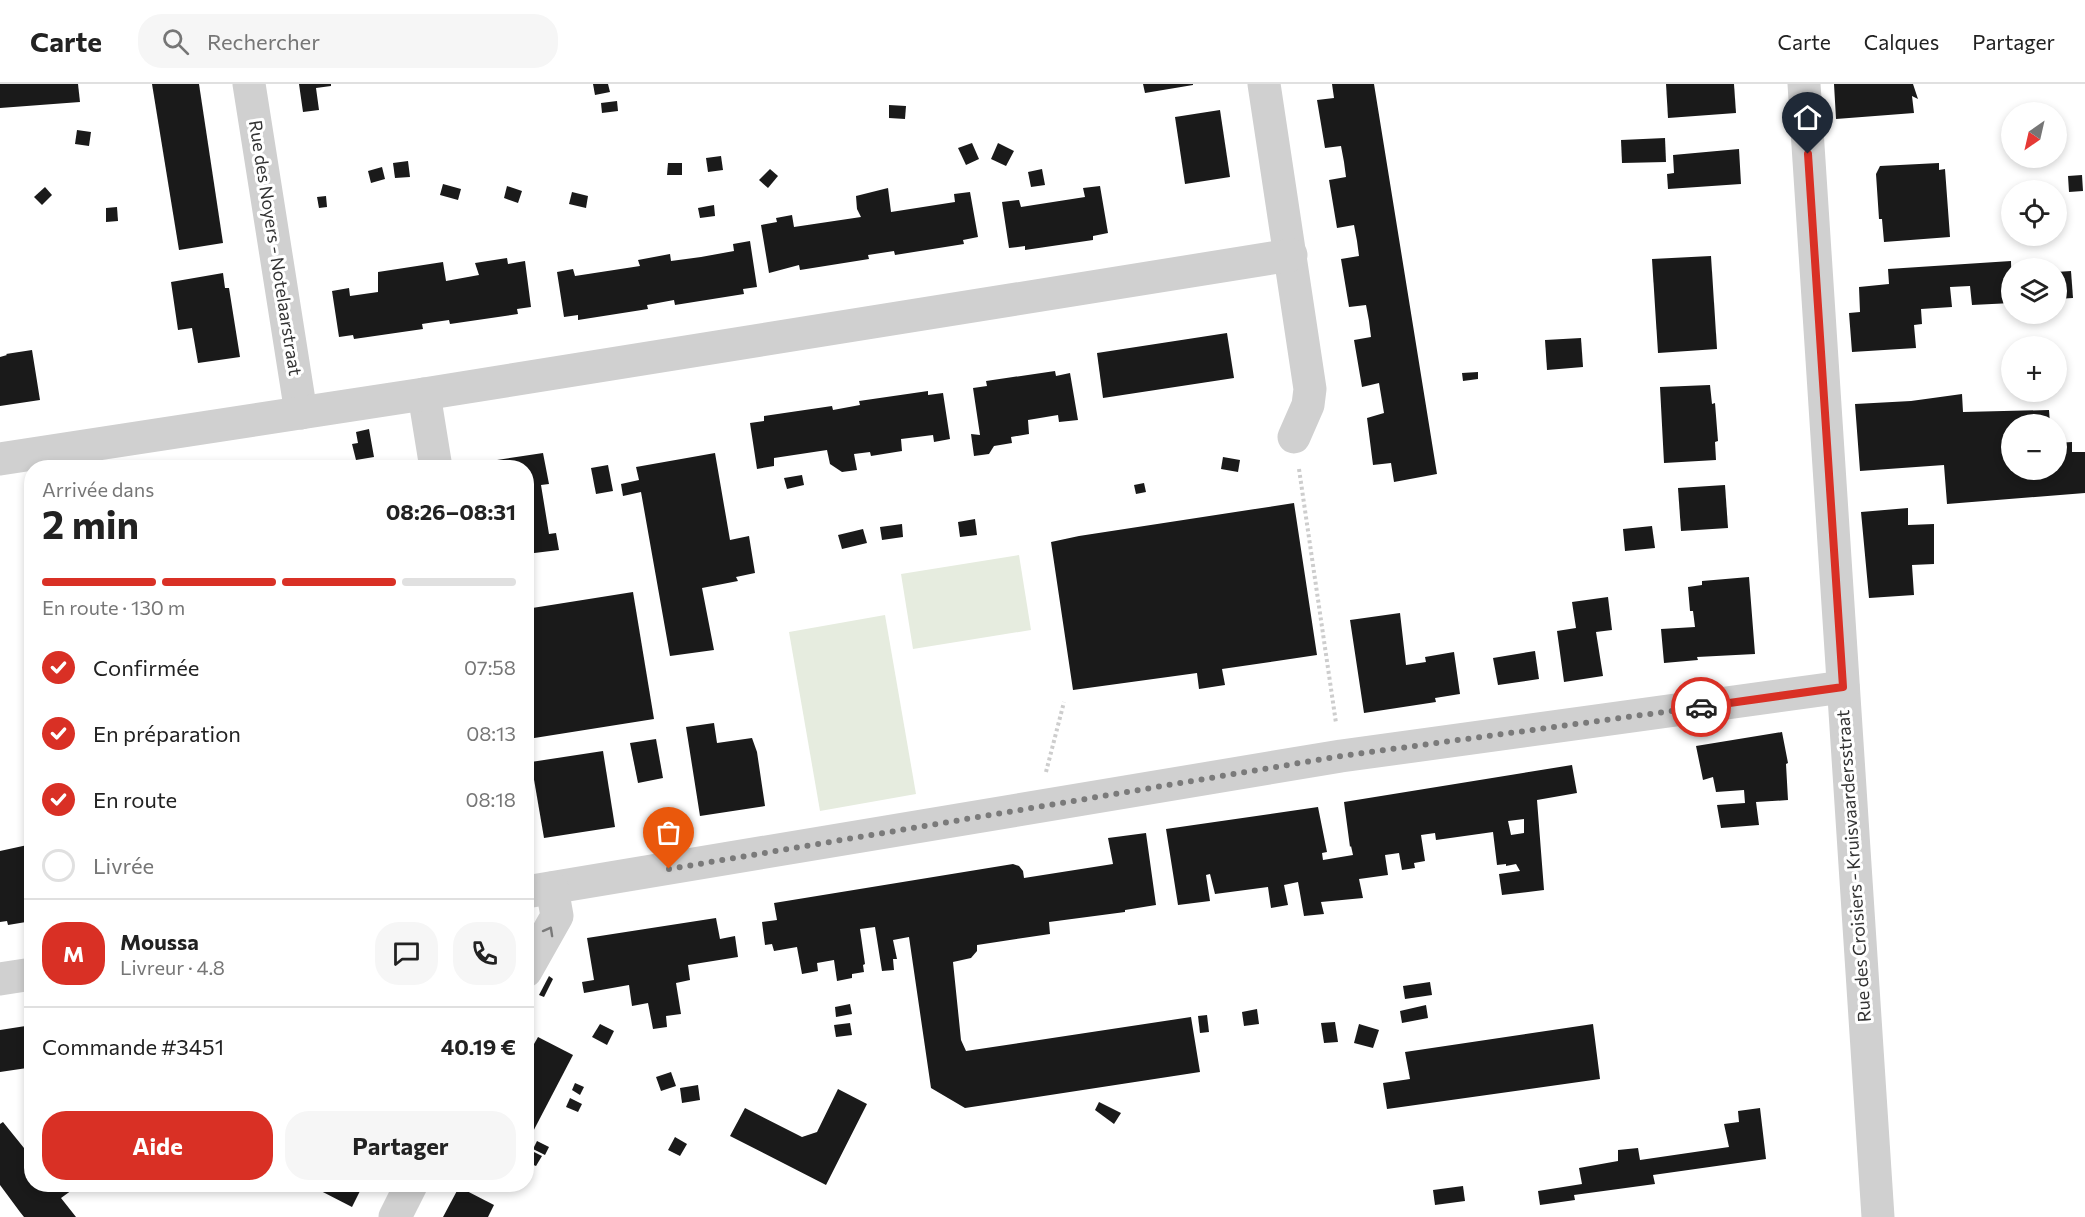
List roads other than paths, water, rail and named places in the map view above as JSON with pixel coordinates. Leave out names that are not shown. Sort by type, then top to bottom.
[{"type":"street","name":"Rue des Noyers - Notelaarstraat","points":[[249,84],[301,413]]},
{"type":"street","points":[[1264,84],[1310,389],[1308,405],[1294,437]]},
{"type":"street","name":"Rue des Croisiers - Kruisvaardersstraat","points":[[1804,84],[1878,1217]]},
{"type":"street","points":[[0,459],[424,394],[1291,255]]},
{"type":"street","points":[[424,394],[435,460]]},
{"type":"street","points":[[534,957],[557,916],[539,890],[1341,756],[1843,687]]},
{"type":"street","points":[[0,979],[24,975]]},
{"type":"street","points":[[394,1217],[407,1192]]}]
